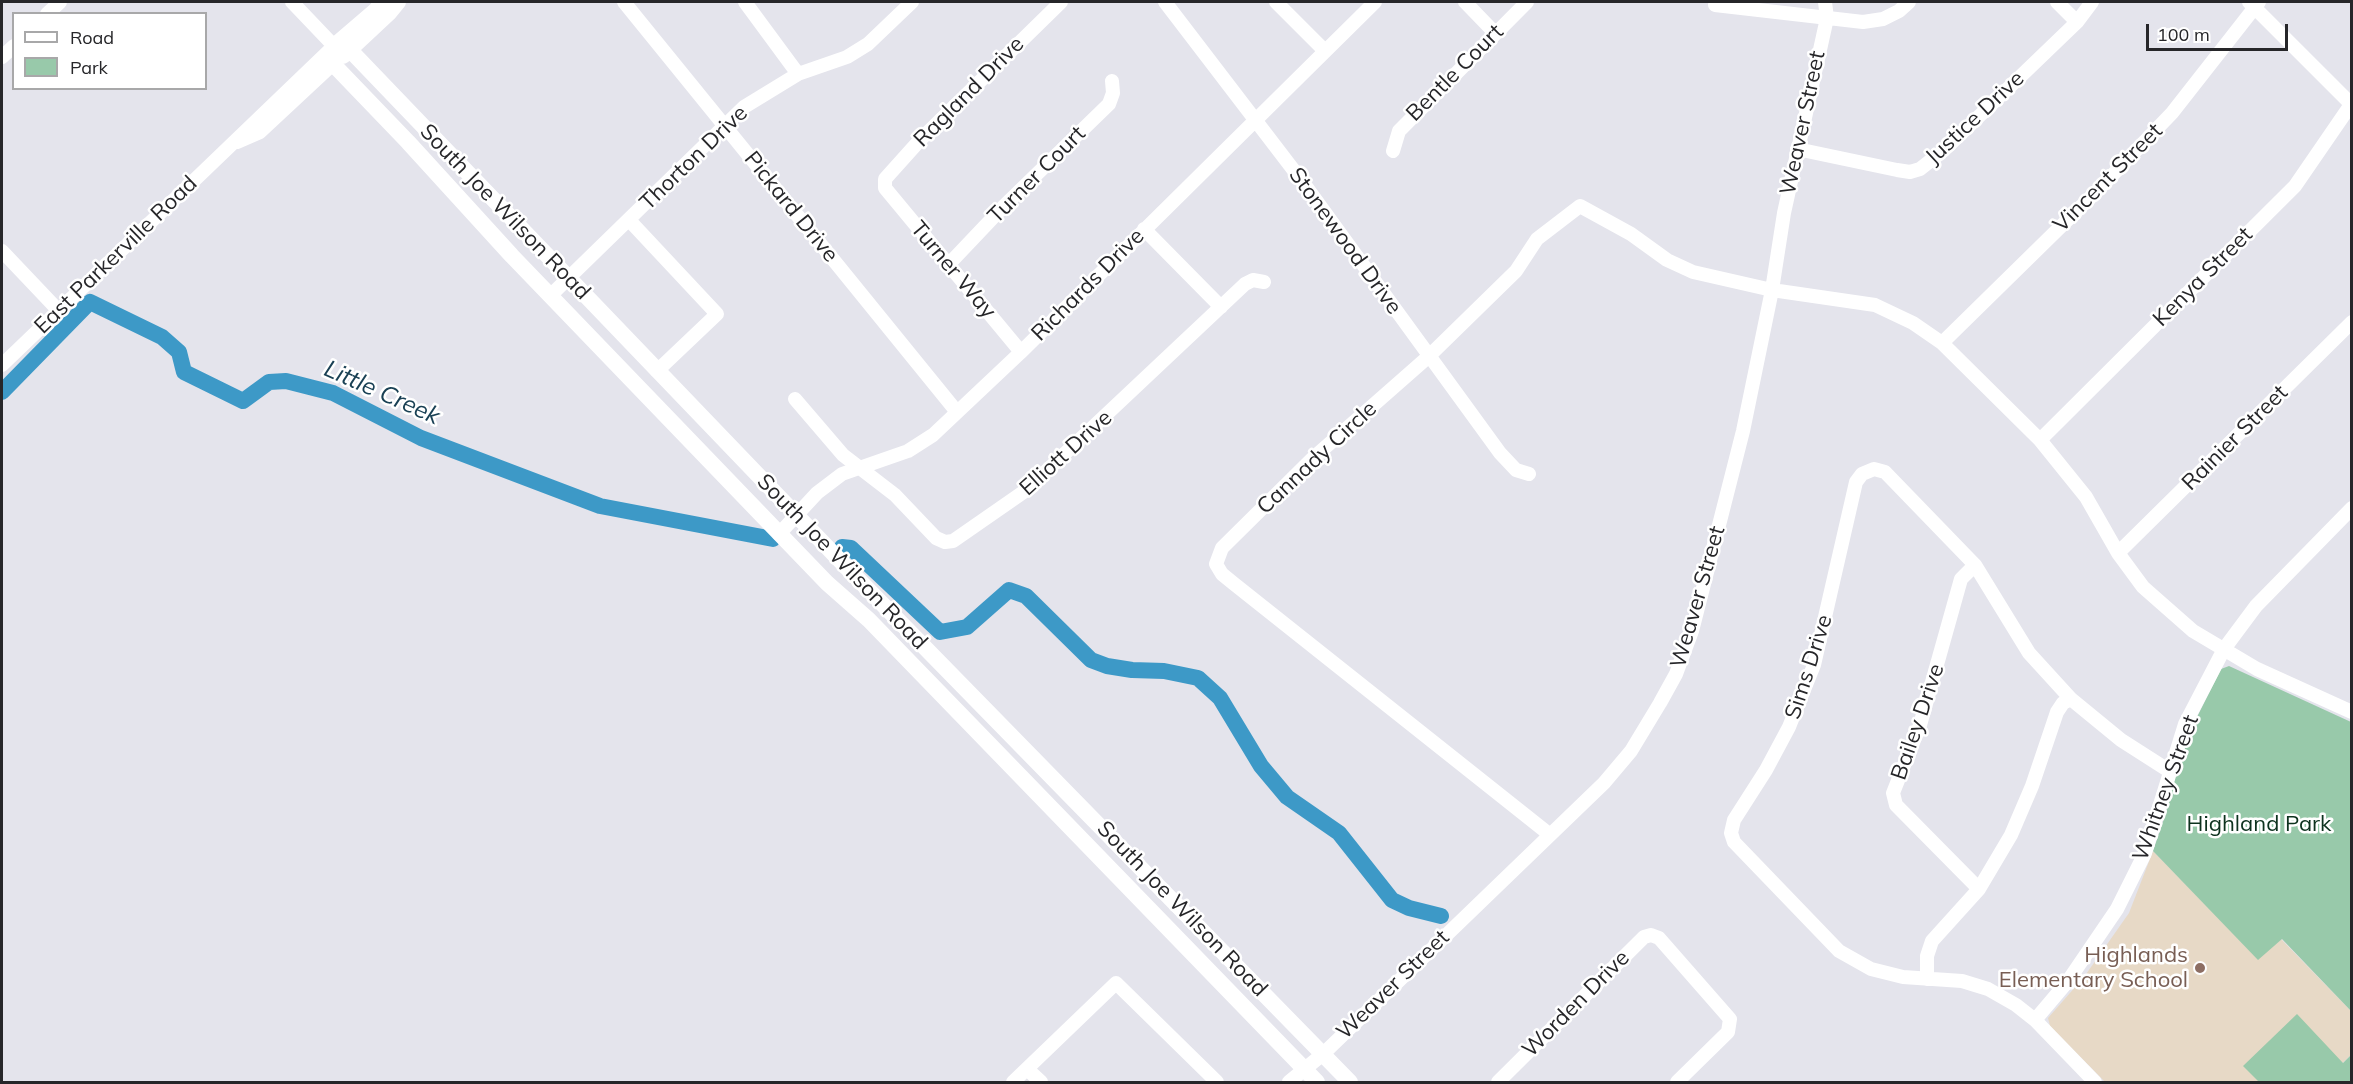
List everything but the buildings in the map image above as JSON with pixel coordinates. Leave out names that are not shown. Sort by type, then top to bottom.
[{"type":"main road","name":"East Parkerville Road","points":[[342,48],[382,2]]},
{"type":"main road","name":"East Parkerville Road","points":[[342,48],[389,13],[398,2]]},
{"type":"main road","points":[[333,64],[342,48]]},
{"type":"main road","name":"South Joe Wilson Road","points":[[342,48],[1350,1083]]},
{"type":"main road","name":"South Joe Wilson Road","points":[[333,64],[550,296],[826,583],[869,620],[1317,1083]]},
{"type":"street","name":"South Joe Wilson Road","points":[[292,2],[342,48]]},
{"type":"street","name":"Pickard Drive","points":[[624,2],[957,412]]},
{"type":"street","points":[[745,2],[798,74]]},
{"type":"street","name":"Thorton Drive","points":[[550,296],[744,107],[798,74],[846,57],[868,44],[909,2]]},
{"type":"street","name":"Ragland Drive","points":[[885,188],[885,179],[912,149],[1061,2]]},
{"type":"street","name":"Stonewood Drive","points":[[1165,2],[1305,185],[1500,453],[1516,470],[1529,474]]},
{"type":"street","points":[[1276,2],[1325,51]]},
{"type":"street","name":"Richards Drive","points":[[779,534],[817,494],[842,474],[908,451],[933,435],[1021,352],[1375,2]]},
{"type":"street","points":[[1465,2],[1495,33]]},
{"type":"street","name":"Bentle Court","points":[[1393,151],[1399,130],[1527,2]]},
{"type":"street","name":"Weaver Street","points":[[1289,1083],[1323,1054],[1604,783],[1630,751],[1676,674],[1692,631],[1743,430],[1772,290],[1797,149],[1827,18],[1825,2]]},
{"type":"street","points":[[1715,5],[1863,22],[1883,19],[1899,11],[1909,2]]},
{"type":"street","points":[[2057,2],[2077,22]]},
{"type":"street","name":"Justice Drive","points":[[1797,149],[1897,170],[1910,172],[1920,169],[1944,150],[2077,22],[2091,2]]},
{"type":"street","points":[[2254,3],[2351,104]]},
{"type":"street","name":"Vincent Street","points":[[1942,343],[2099,189],[2172,113],[2254,3]]},
{"type":"street","name":"East Parkerville Road","points":[[2,365],[230,145],[342,48]]},
{"type":"street","name":"East Parkerville Road","points":[[230,145],[260,132],[333,64]]},
{"type":"street","name":"Turner Court","points":[[949,264],[1109,104],[1113,93],[1112,81]]},
{"type":"street","name":"Kenya Street","points":[[2040,440],[2295,186],[2351,104]]},
{"type":"street","name":"Turner Way","points":[[885,188],[1021,352]]},
{"type":"street","name":"Cannady Circle","points":[[1549,834],[1222,574],[1216,564],[1222,549],[1312,459],[1428,357],[1516,271],[1537,239],[1580,206],[1631,234],[1667,260],[1693,272],[1772,290]]},
{"type":"street","points":[[629,220],[717,314],[657,371]]},
{"type":"street","points":[[1144,229],[1221,308]]},
{"type":"street","points":[[4,258],[58,310]]},
{"type":"street","name":"Elliott Drive","points":[[795,399],[843,455],[895,495],[936,538],[945,542],[953,541],[1026,491],[1245,284],[1252,280],[1264,282]]},
{"type":"street","points":[[1772,290],[1875,305],[1913,323],[1942,343],[2040,440],[2086,497],[2118,553],[2143,587],[2193,631],[2257,669],[2352,712]]},
{"type":"street","name":"Rainier Street","points":[[2118,553],[2352,322]]},
{"type":"street","name":"Sims Drive","points":[[2095,1083],[2035,1020],[2016,1005],[1988,989],[1962,981],[1903,977],[1871,969],[1839,951],[1734,842],[1731,828],[1734,820],[1766,770],[1789,727],[1814,665],[1856,482],[1862,474],[1874,469],[1885,472],[1975,565],[2029,652],[2071,699],[2121,740],[2171,772]]},
{"type":"street","name":"Whitney Street","points":[[2035,1020],[2068,981],[2117,909],[2145,853],[2186,724],[2224,649],[2256,606],[2352,508]]},
{"type":"street","name":"Bailey Drive","points":[[1975,565],[1961,579],[1920,725],[1893,793],[1896,805],[1979,889]]},
{"type":"street","points":[[1927,978],[1927,956],[1932,941],[1979,889],[2011,835],[2032,786],[2057,712],[2063,703],[2071,699]]},
{"type":"street","name":"Worden Drive","points":[[1498,1083],[1644,938],[1650,935],[1659,938],[1726,1013],[1730,1023],[1728,1032],[1677,1083]]},
{"type":"street","points":[[1013,1083],[1116,983],[1217,1083]]},
{"type":"street","points":[[1027,1069],[1041,1083]]},
{"type":"shaded area","name":"Highlands Elementary School","points":[[2153,851],[2258,959],[2281,939],[2351,1011],[2351,1055],[2322,1082],[2105,1082],[2050,1026],[2048,1018],[2084,977],[2129,913]]},
{"type":"green space","name":"Highland Park","points":[[2229,666],[2351,722],[2351,1011],[2282,939],[2258,960],[2153,851],[2178,766],[2195,721],[2221,669]]},
{"type":"green space","points":[[2297,1014],[2343,1063],[2351,1055],[2351,1082],[2259,1082],[2243,1066]]},
{"type":"waterway","name":"Little Creek","points":[[2,392],[90,302],[162,337],[179,352],[184,372],[243,401],[269,382],[286,381],[333,393],[421,438],[600,506],[773,539]]},
{"type":"waterway","name":"Little Creek","points":[[842,547],[851,548],[940,632],[967,627],[1009,590],[1026,596],[1091,660],[1107,666],[1132,670],[1164,671],[1198,678],[1220,698],[1261,766],[1287,797],[1339,833],[1392,900],[1409,908],[1441,916]]},
{"type":"place","name":"Highlands Elementary School","points":[[2200,968]]}]
